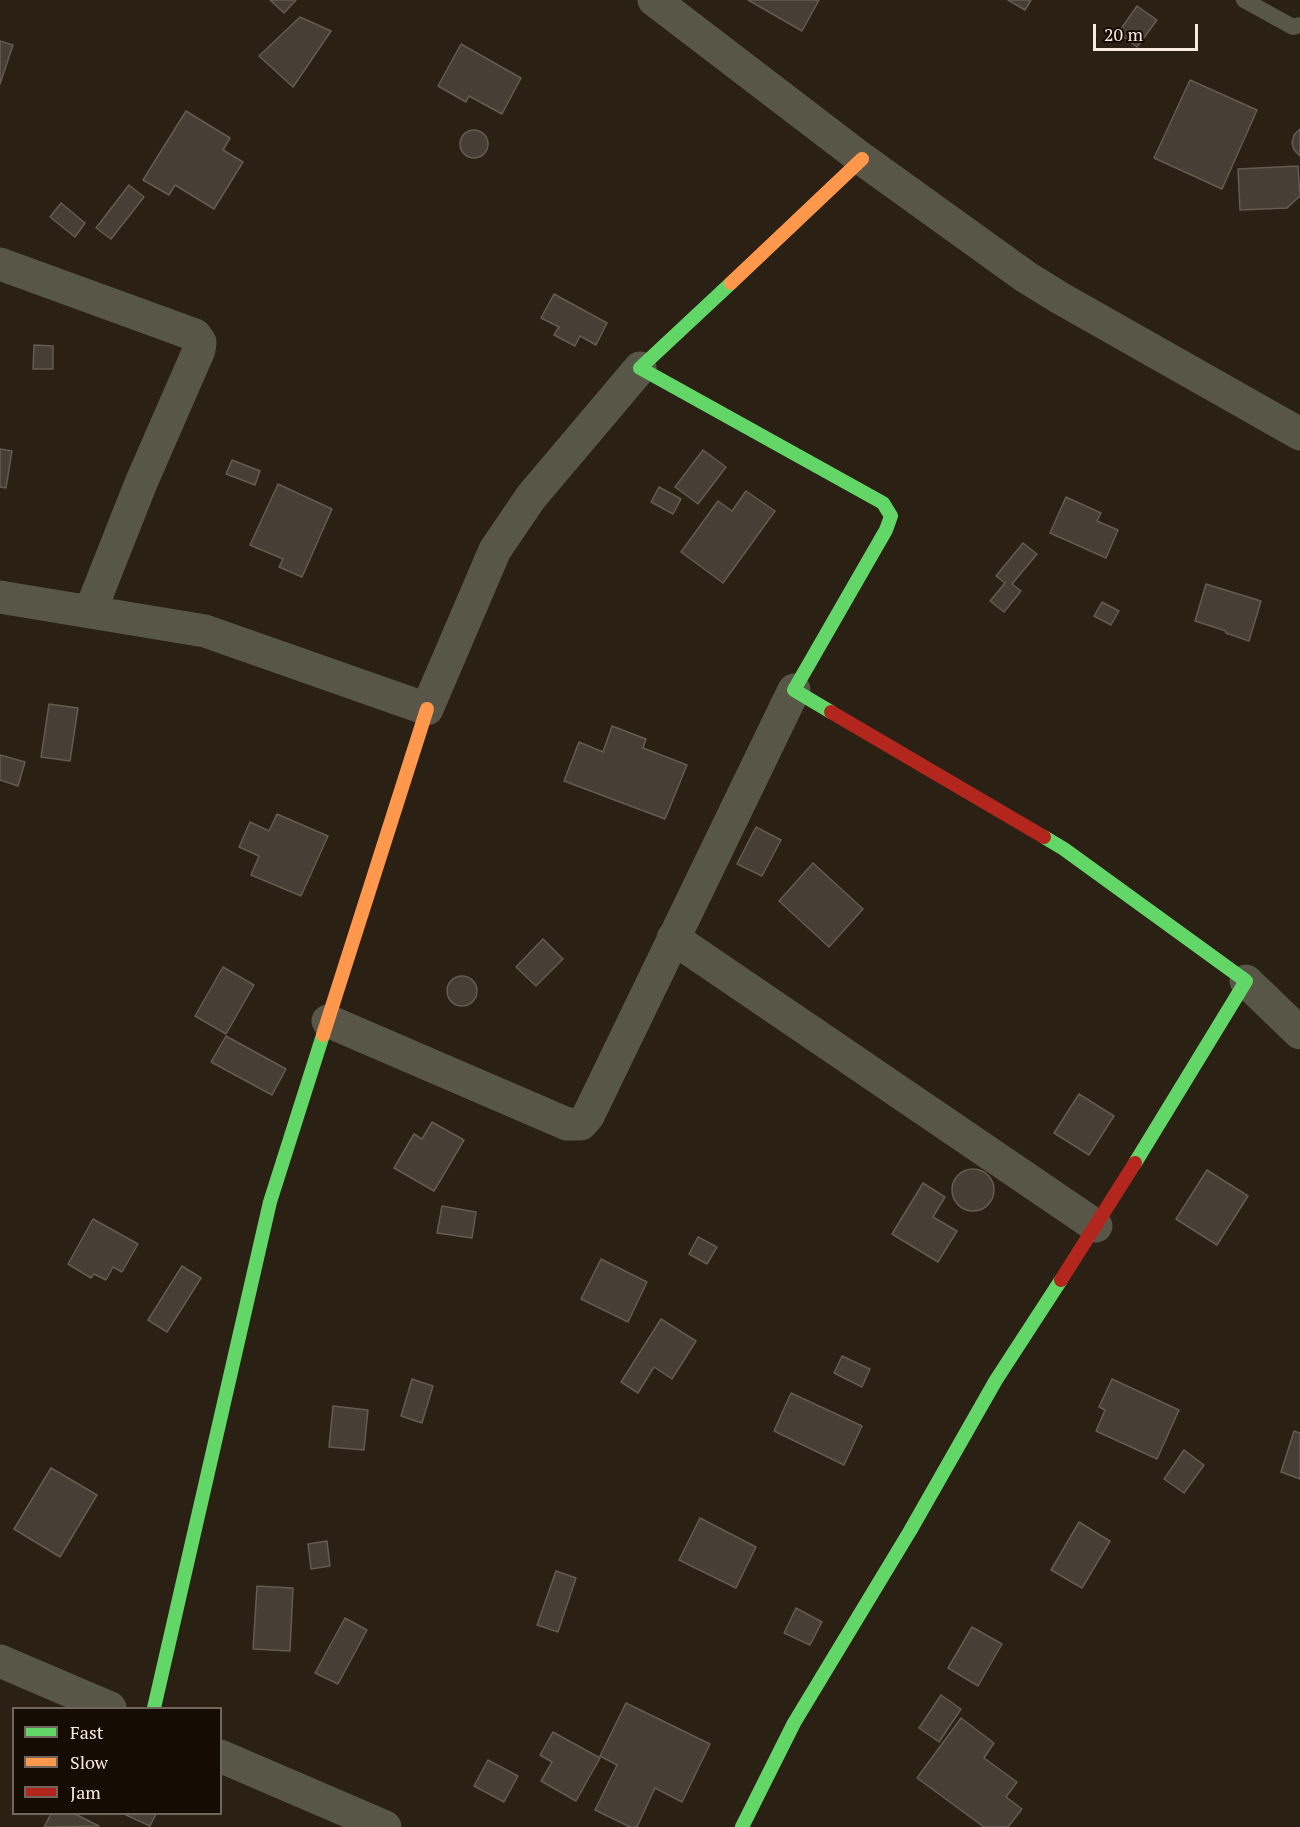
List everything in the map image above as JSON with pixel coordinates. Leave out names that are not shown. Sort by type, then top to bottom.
[{"type":"street","points":[[654,0],[862,159],[1026,277],[1300,434]]},
{"type":"street","points":[[154,1707],[270,1202],[427,708],[495,550],[531,496],[640,368],[862,159]]},
{"type":"street","points":[[0,264],[195,335],[200,342],[199,350],[141,483],[90,612]]},
{"type":"street","points":[[328,1021],[567,1124],[580,1124],[588,1116],[794,690],[886,530],[891,516],[883,503],[640,368]]},
{"type":"street","points":[[0,597],[205,631],[427,708]]},
{"type":"street","points":[[794,690],[1064,849],[1246,981],[1300,1033]]},
{"type":"street","points":[[673,938],[1096,1226]]},
{"type":"street","points":[[742,1827],[794,1723],[910,1531],[996,1380],[1096,1226],[1246,981]]},
{"type":"street","points":[[0,1661],[108,1707]]},
{"type":"street","points":[[222,1757],[385,1827]]},
{"type":"lane","points":[[1244,0],[1293,27],[1300,25]]},
{"type":"building","points":[[270,0],[296,0],[284,13]]},
{"type":"building","points":[[748,0],[819,0],[802,31]]},
{"type":"building","points":[[1008,0],[1031,0],[1025,10]]},
{"type":"building","points":[[1137,6],[1157,20],[1137,47],[1118,33]]},
{"type":"building","points":[[300,17],[331,31],[293,87],[259,56]]},
{"type":"building","points":[[0,41],[13,45],[0,84]]},
{"type":"building","points":[[461,44],[521,78],[502,114],[469,96],[466,102],[438,86]]},
{"type":"building","points":[[1190,80],[1257,110],[1222,189],[1154,158]]},
{"type":"building","points":[[186,111],[230,138],[223,150],[243,162],[214,209],[175,185],[169,195],[143,180]]},
{"type":"building","points":[[1300,129],[1300,156],[1294,150],[1292,143],[1294,135]]},
{"type":"building","points":[[474,130],[484,134],[488,144],[484,154],[474,158],[464,154],[460,144],[464,134]]},
{"type":"building","points":[[1298,166],[1300,196],[1287,208],[1240,210],[1238,169]]},
{"type":"building","points":[[129,185],[144,197],[111,239],[96,228]]},
{"type":"building","points":[[61,203],[85,223],[75,237],[50,217]]},
{"type":"building","points":[[554,294],[607,323],[596,345],[580,336],[575,346],[554,335],[559,327],[541,318]]},
{"type":"building","points":[[34,345],[53,346],[53,369],[33,369]]},
{"type":"building","points":[[0,449],[12,451],[6,488],[0,487]]},
{"type":"building","points":[[703,450],[726,467],[698,504],[675,487]]},
{"type":"building","points":[[232,460],[260,471],[255,485],[226,474]]},
{"type":"building","points":[[278,484],[332,509],[302,577],[279,567],[283,559],[250,545]]},
{"type":"building","points":[[659,487],[681,499],[673,514],[651,502]]},
{"type":"building","points":[[746,491],[775,511],[723,583],[681,552],[718,501],[732,511]]},
{"type":"building","points":[[1066,497],[1101,513],[1097,521],[1118,530],[1106,558],[1050,533]]},
{"type":"building","points":[[1023,543],[1037,554],[1012,584],[1021,591],[1004,612],[990,601],[1005,583],[996,576]]},
{"type":"building","points":[[1206,584],[1261,601],[1249,641],[1195,621]]},
{"type":"building","points":[[1102,602],[1119,611],[1111,625],[1094,616]]},
{"type":"building","points":[[49,704],[78,708],[70,761],[41,757]]},
{"type":"building","points":[[612,726],[646,739],[643,748],[687,765],[665,819],[564,781],[579,742],[603,752]]},
{"type":"building","points":[[0,755],[25,762],[18,786],[0,780]]},
{"type":"building","points":[[277,814],[328,836],[301,896],[251,875],[259,856],[239,847],[250,822],[269,831]]},
{"type":"building","points":[[756,827],[781,840],[762,876],[737,864]]},
{"type":"building","points":[[813,863],[863,909],[829,947],[779,901]]},
{"type":"building","points":[[543,939],[563,959],[536,986],[516,967]]},
{"type":"building","points":[[223,967],[254,985],[226,1034],[195,1016]]},
{"type":"building","points":[[462,976],[468,977],[476,985],[476,997],[468,1005],[462,1006],[456,1005],[448,997],[447,991],[448,985],[456,977]]},
{"type":"building","points":[[226,1036],[286,1069],[272,1095],[211,1062]]},
{"type":"building","points":[[1079,1094],[1114,1116],[1089,1155],[1054,1133]]},
{"type":"building","points":[[432,1122],[464,1140],[434,1191],[394,1168],[414,1134],[422,1139]]},
{"type":"building","points":[[973,1169],[988,1175],[994,1190],[988,1205],[973,1211],[958,1205],[952,1190],[958,1175]]},
{"type":"building","points":[[1207,1170],[1248,1196],[1217,1245],[1176,1219]]},
{"type":"building","points":[[923,1183],[945,1197],[933,1217],[957,1231],[938,1262],[892,1234]]},
{"type":"building","points":[[442,1206],[476,1212],[472,1238],[437,1233]]},
{"type":"building","points":[[93,1219],[138,1244],[122,1272],[113,1267],[106,1280],[94,1274],[91,1278],[68,1264]]},
{"type":"building","points":[[698,1237],[717,1247],[707,1264],[689,1254]]},
{"type":"building","points":[[601,1259],[647,1282],[628,1322],[581,1299]]},
{"type":"building","points":[[182,1266],[201,1278],[167,1332],[148,1320]]},
{"type":"building","points":[[661,1319],[696,1341],[672,1379],[654,1367],[638,1393],[621,1382]]},
{"type":"building","points":[[842,1356],[870,1369],[862,1387],[834,1373]]},
{"type":"building","points":[[412,1379],[433,1386],[422,1423],[401,1416]]},
{"type":"building","points":[[1112,1379],[1179,1410],[1157,1459],[1096,1431],[1105,1410],[1099,1407]]},
{"type":"building","points":[[791,1393],[862,1426],[844,1465],[774,1431]]},
{"type":"building","points":[[333,1406],[368,1410],[364,1450],[329,1447]]},
{"type":"building","points":[[1294,1431],[1300,1433],[1300,1479],[1281,1472]]},
{"type":"building","points":[[1184,1450],[1204,1465],[1184,1493],[1164,1479]]},
{"type":"building","points":[[51,1468],[97,1495],[60,1557],[14,1529]]},
{"type":"building","points":[[700,1518],[756,1547],[736,1588],[679,1560]]},
{"type":"building","points":[[1079,1522],[1110,1541],[1082,1588],[1051,1570]]},
{"type":"building","points":[[327,1541],[330,1566],[311,1569],[308,1544]]},
{"type":"building","points":[[556,1571],[576,1578],[558,1632],[537,1625]]},
{"type":"building","points":[[257,1586],[293,1588],[290,1651],[253,1649]]},
{"type":"building","points":[[796,1608],[822,1622],[810,1645],[784,1633]]},
{"type":"building","points":[[345,1618],[367,1630],[338,1684],[315,1673]]},
{"type":"building","points":[[972,1627],[1002,1644],[978,1686],[948,1668]]},
{"type":"building","points":[[941,1695],[961,1709],[939,1742],[919,1728]]},
{"type":"building","points":[[626,1703],[710,1744],[682,1802],[655,1788],[637,1827],[630,1827],[595,1810],[617,1765],[600,1756]]},
{"type":"building","points":[[961,1718],[994,1743],[984,1758],[1017,1782],[1006,1797],[1022,1809],[1008,1827],[984,1827],[917,1778]]},
{"type":"building","points":[[553,1732],[600,1758],[576,1801],[541,1781],[552,1762],[540,1755]]},
{"type":"building","points":[[488,1760],[518,1776],[504,1802],[474,1786]]},
{"type":"building","points":[[50,1815],[77,1815],[99,1826],[44,1827]]},
{"type":"building","points":[[126,1815],[156,1815],[150,1826]]},
{"type":"traffic: fast","points":[[731,283],[640,368],[883,503],[891,516],[886,530],[794,690],[831,712]]},
{"type":"traffic: fast","points":[[1044,837],[1064,849],[1246,981],[1135,1163]]},
{"type":"traffic: fast","points":[[154,1707],[270,1202],[323,1035]]},
{"type":"traffic: fast","points":[[742,1827],[794,1723],[910,1531],[996,1380],[1061,1280]]},
{"type":"traffic: slow","points":[[731,283],[862,159]]},
{"type":"traffic: slow","points":[[323,1035],[427,709]]},
{"type":"traffic: jam","points":[[831,712],[1044,837]]},
{"type":"traffic: jam","points":[[1061,1280],[1135,1163]]}]
